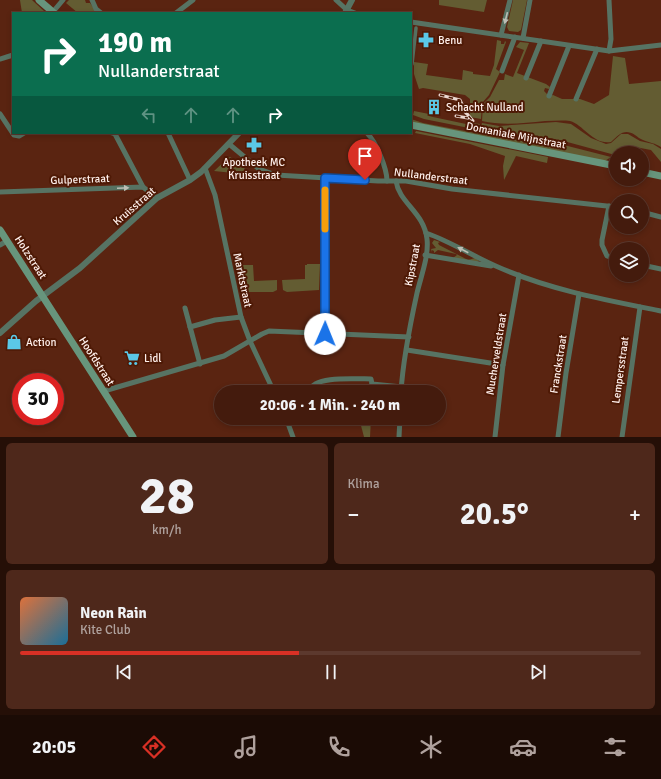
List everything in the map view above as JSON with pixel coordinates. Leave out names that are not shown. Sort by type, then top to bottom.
[{"type":"main road","points":[[39,0],[52,12]]},
{"type":"main road","name":"Domaniale Mijnstraat","points":[[412,125],[609,165]]},
{"type":"main road","points":[[649,173],[661,176]]},
{"type":"main road","name":"Holzstraat","points":[[0,230],[42,296]]},
{"type":"main road","name":"Hoofdstraat","points":[[42,296],[133,437]]},
{"type":"street","points":[[54,12],[63,0]]},
{"type":"street","points":[[92,0],[96,9],[100,12]]},
{"type":"street","points":[[177,12],[193,0]]},
{"type":"street","points":[[336,0],[346,12],[352,0]]},
{"type":"street","points":[[501,35],[510,0]]},
{"type":"street","points":[[523,38],[530,0]]},
{"type":"street","points":[[609,51],[611,39],[610,0]]},
{"type":"street","points":[[412,22],[609,51],[661,45]]},
{"type":"street","points":[[412,64],[416,28]]},
{"type":"street","points":[[502,71],[515,37]]},
{"type":"street","points":[[526,78],[541,41]]},
{"type":"street","points":[[549,96],[569,46]]},
{"type":"street","points":[[576,99],[597,49]]},
{"type":"street","points":[[0,59],[12,55]]},
{"type":"street","points":[[0,114],[12,133]]},
{"type":"street","points":[[13,134],[14,136],[22,134]]},
{"type":"street","points":[[115,134],[143,187],[157,198]]},
{"type":"street","points":[[168,134],[190,180]]},
{"type":"street","name":"Kruisstraat","points":[[0,333],[42,296],[80,268],[157,198],[190,180],[205,168],[238,134]]},
{"type":"street","points":[[368,134],[373,141],[384,167],[387,181]]},
{"type":"street","name":"Nullanderstraat","points":[[229,144],[250,164],[276,175],[396,181],[459,190],[609,206]]},
{"type":"street","name":"Marktstraat","points":[[205,168],[215,195],[241,317],[250,341],[271,385]]},
{"type":"street","points":[[325,178],[325,334]]},
{"type":"street","name":"Kipstraat","points":[[396,181],[399,192],[418,214],[426,233],[427,241],[408,337],[402,385]]},
{"type":"street","name":"Gulperstraat","points":[[0,192],[143,187]]},
{"type":"street","points":[[609,206],[602,245],[607,256],[609,257]]},
{"type":"street","points":[[649,214],[661,217]]},
{"type":"street","points":[[426,233],[438,237],[498,267],[518,275],[580,294],[661,311]]},
{"type":"street","points":[[0,245],[7,241]]},
{"type":"street","points":[[425,255],[498,267]]},
{"type":"street","points":[[649,266],[661,269]]},
{"type":"street","name":"Mucherveldstraat","points":[[495,437],[503,365],[518,275]]},
{"type":"street","name":"Franckstraat","points":[[558,437],[566,373],[580,294]]},
{"type":"street","name":"Lempersstraat","points":[[622,437],[640,307]]},
{"type":"street","points":[[185,308],[200,364]]},
{"type":"street","points":[[190,327],[214,320],[241,317]]},
{"type":"street","points":[[104,391],[224,356],[270,331],[408,337]]},
{"type":"street","points":[[407,350],[503,365]]},
{"type":"street","points":[[312,385],[314,383],[337,379],[371,379],[372,384],[378,385]]},
{"type":"street","points":[[289,425],[293,437]]},
{"type":"street","points":[[399,437],[400,425]]},
{"type":"shaded area","points":[[20,0],[32,0],[44,11],[44,12],[22,12]]},
{"type":"shaded area","points":[[69,0],[85,0],[86,3],[90,3],[96,12],[77,12],[66,3]]},
{"type":"shaded area","points":[[439,0],[487,0],[484,12],[439,5]]},
{"type":"shaded area","points":[[513,0],[527,0],[521,30],[518,32],[509,31],[507,27]]},
{"type":"shaded area","points":[[497,40],[501,41],[501,44],[504,44],[505,41],[506,42],[496,69],[500,72],[489,95],[482,103],[481,119],[470,117],[470,99],[465,95],[423,88],[419,89],[414,74],[414,62],[428,64],[426,75],[462,80],[463,70],[473,72],[473,74],[490,76],[494,65]]},
{"type":"shaded area","points":[[520,42],[529,43],[517,73],[546,84],[550,87],[549,89],[545,88],[544,91],[549,96],[553,95],[562,99],[580,99],[594,104],[609,95],[613,56],[625,58],[629,84],[661,81],[661,147],[642,140],[628,132],[622,133],[611,142],[599,141],[580,126],[570,121],[506,124],[482,121],[483,104],[490,97],[499,80],[504,80],[505,74],[513,77],[524,50],[516,47]]},
{"type":"shaded area","points":[[414,111],[429,114],[429,116],[433,117],[466,124],[467,122],[480,124],[479,130],[424,119],[413,115]]},
{"type":"shaded area","points":[[412,119],[423,123],[496,137],[529,138],[552,142],[609,156],[609,158],[605,161],[412,122]]},
{"type":"shaded area","points":[[556,122],[571,124],[591,138],[606,144],[611,143],[621,134],[628,134],[640,141],[653,144],[661,149],[661,162],[649,150],[649,146],[609,146],[609,153],[560,140],[537,136],[502,135],[480,132],[482,123],[499,126]]},
{"type":"shaded area","points":[[416,131],[548,157],[547,163],[516,156],[504,180],[503,166],[505,156],[470,144],[415,133]]},
{"type":"shaded area","points":[[230,157],[233,159],[231,162],[239,168],[242,165],[245,167],[243,174],[214,171]]},
{"type":"shaded area","points":[[434,240],[440,242],[438,243],[439,245],[468,260],[475,258],[479,261],[477,262],[453,258],[457,255],[456,254],[438,250],[434,253],[431,249],[436,248],[432,243]]},
{"type":"shaded area","points":[[320,264],[319,290],[287,292],[283,290],[282,280],[305,279],[305,265]]},
{"type":"shaded area","points":[[238,265],[253,265],[254,281],[277,280],[277,290],[273,292],[246,292],[243,289]]},
{"type":"shaded area","points":[[361,425],[371,425],[370,437],[364,437]]},
{"type":"railway","points":[[440,95],[460,100],[466,113]]},
{"type":"railway","points":[[463,109],[473,121]]},
{"type":"railway","points":[[456,116],[468,118]]},
{"type":"slow traffic","points":[[325,190],[325,229]]},
{"type":"place","name":"Benu","points":[[426,40]]},
{"type":"place","name":"Schacht Nulland","points":[[434,107]]},
{"type":"place","name":"Apotheek MC Kruisstraat","points":[[254,145]]},
{"type":"place","name":"Action","points":[[14,342]]},
{"type":"place","name":"Lidl","points":[[132,358]]},
{"type":"route","points":[[325,334],[325,178],[365,180]]}]
